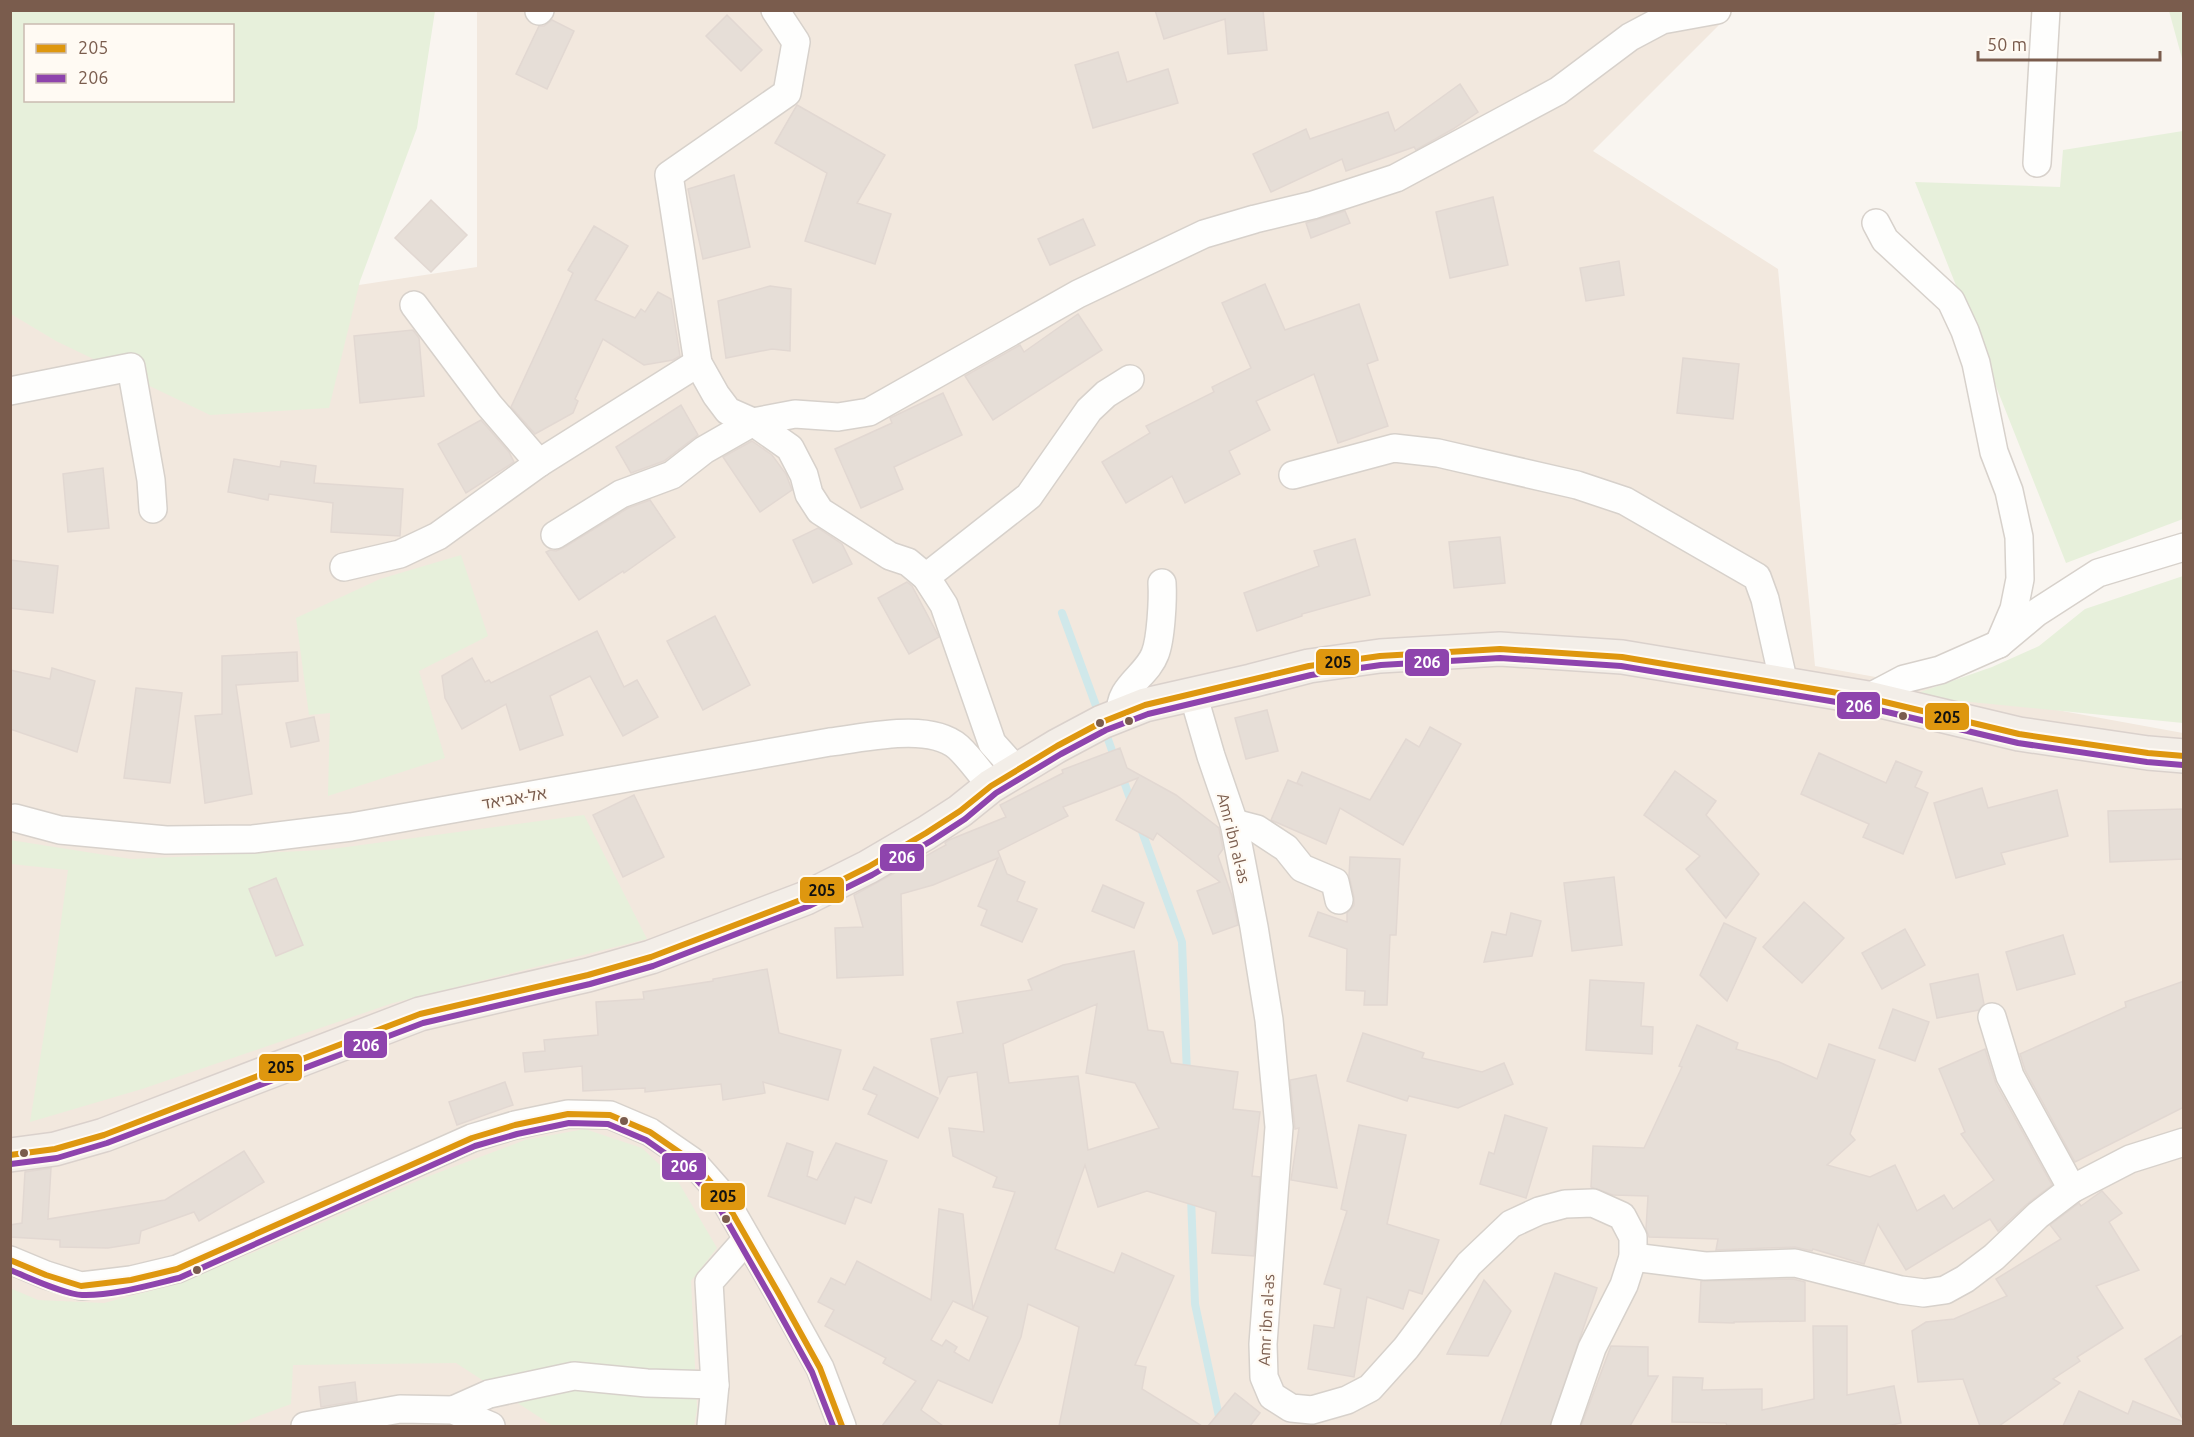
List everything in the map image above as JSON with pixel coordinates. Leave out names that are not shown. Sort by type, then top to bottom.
[{"type":"main road","points":[[10,1155],[55,1149],[104,1135],[420,1014],[588,975],[651,957],[806,898],[868,867],[960,811],[1004,778],[1057,746],[1121,714],[1145,705],[1309,666],[1380,656],[1500,650],[1622,657],[1868,698],[2019,734],[2184,756]]},
{"type":"street","points":[[775,10],[796,42],[787,93],[669,175],[698,363],[728,411],[753,422],[790,448],[804,475],[809,494],[820,511],[890,556],[908,562],[926,577],[948,616],[1004,778]]},
{"type":"street","points":[[555,535],[621,494],[672,475],[704,450],[753,422],[795,414],[838,417],[869,412],[1078,294],[1204,234],[1313,205],[1395,178],[1558,91],[1630,37],[1662,20],[1717,10]]},
{"type":"street","points":[[2037,163],[2046,10]]},
{"type":"street","points":[[1876,223],[1885,240],[1951,301],[1976,363],[1994,452],[2009,491],[2019,537],[2020,579],[2014,609],[1999,645]]},
{"type":"street","points":[[414,305],[489,405],[539,463]]},
{"type":"street","points":[[344,567],[400,554],[438,537],[539,463],[698,363]]},
{"type":"street","points":[[10,391],[131,367],[151,480],[153,509]]},
{"type":"street","points":[[926,577],[1029,496],[1089,410],[1106,394],[1130,379]]},
{"type":"street","points":[[1293,475],[1394,448],[1438,453],[1545,477],[1625,501],[1757,577],[1765,599],[1784,684]]},
{"type":"street","points":[[1868,698],[1904,680],[1940,670],[1999,645],[2036,613],[2098,573],[2184,547]]},
{"type":"street","points":[[1121,714],[1119,704],[1124,693],[1140,676],[1155,654],[1163,601],[1162,583]]},
{"type":"street","name":"Amr ibn al-as","points":[[1193,693],[1234,823],[1269,1020],[1278,1127],[1263,1344],[1264,1377],[1272,1396],[1291,1408],[1311,1410],[1347,1400],[1370,1388],[1406,1348],[1469,1264],[1511,1224],[1539,1211],[1565,1204],[1593,1203],[1622,1216],[1633,1237],[1633,1257],[1623,1285],[1593,1348],[1565,1426]]},
{"type":"street","name":"אל-אביאד","points":[[15,818],[60,830],[166,840],[254,839],[351,827],[830,742],[897,734],[937,737],[957,746],[1004,778]]},
{"type":"street","points":[[1234,823],[1257,829],[1286,848],[1302,868],[1335,882],[1339,900]]},
{"type":"street","points":[[1992,1017],[2010,1076],[2072,1190]]},
{"type":"street","points":[[10,1260],[81,1286],[131,1280],[177,1269],[472,1138],[515,1125],[568,1114],[610,1115],[650,1132],[692,1161],[722,1195],[820,1368],[842,1426]]},
{"type":"street","points":[[1633,1257],[1705,1266],[1795,1263],[1901,1290],[1924,1293],[1945,1290],[1965,1279],[1994,1257],[2038,1215],[2072,1190],[2130,1159],[2184,1142]]},
{"type":"street","points":[[711,1426],[715,1385],[709,1282],[747,1239]]},
{"type":"street","points":[[453,1410],[489,1394],[574,1376],[646,1383],[715,1385]]},
{"type":"street","points":[[305,1426],[400,1409],[453,1410],[491,1426]]},
{"type":"shaded area","points":[[477,11],[1733,11],[1593,151],[1778,269],[1815,666],[2183,733],[2183,1426],[11,1426],[10,250],[313,292],[477,267]]},
{"type":"green space","points":[[11,11],[435,11],[417,128],[360,281],[329,408],[210,415],[56,341],[11,314]]},
{"type":"green space","points":[[2169,11],[2183,11],[2183,62]]},
{"type":"green space","points":[[2183,131],[2183,519],[2066,563],[1915,182],[2060,187],[2063,150]]},
{"type":"green space","points":[[461,555],[488,636],[419,671],[445,758],[328,796],[330,713],[309,715],[296,618],[380,579]]},
{"type":"green space","points":[[2183,576],[2183,723],[1909,696],[1992,667],[2039,646],[2085,609]]},
{"type":"green space","points":[[584,815],[647,939],[393,1003],[142,1089],[30,1122],[68,870],[11,864],[10,840],[131,859],[324,850]]},
{"type":"green space","points":[[585,1129],[642,1148],[679,1183],[717,1248],[691,1281],[697,1409],[694,1426],[553,1426],[456,1363],[293,1365],[291,1404],[232,1426],[11,1426],[10,1288],[38,1300],[104,1303],[177,1284],[424,1178],[525,1140]]},
{"type":"building","points":[[1155,10],[1263,10],[1267,50],[1228,54],[1225,19],[1164,39]]},
{"type":"building","points":[[727,15],[762,50],[741,71],[706,36]]},
{"type":"building","points":[[552,20],[574,31],[547,89],[516,74],[539,26],[544,26]]},
{"type":"building","points":[[1118,52],[1127,82],[1168,69],[1178,103],[1093,128],[1075,65]]},
{"type":"building","points":[[1460,84],[1478,112],[1416,150],[1414,147],[1346,171],[1342,159],[1271,192],[1253,154],[1306,129],[1310,139],[1388,112],[1395,131]]},
{"type":"building","points":[[797,105],[885,155],[857,203],[891,214],[875,264],[805,241],[827,173],[775,143]]},
{"type":"building","points":[[734,175],[750,247],[703,259],[688,189]]},
{"type":"building","points":[[1493,197],[1508,265],[1450,278],[1436,212]]},
{"type":"building","points":[[431,200],[467,235],[431,272],[395,238]]},
{"type":"building","points":[[1345,211],[1350,223],[1311,238],[1306,223]]},
{"type":"building","points":[[1083,219],[1095,245],[1050,265],[1038,239]]},
{"type":"building","points":[[594,226],[628,246],[595,300],[635,318],[641,309],[645,312],[658,292],[671,299],[680,356],[673,360],[644,365],[603,339],[575,399],[578,401],[573,413],[535,434],[511,407],[573,273],[568,270]]},
{"type":"building","points":[[1619,261],[1624,295],[1586,301],[1580,268]]},
{"type":"building","points":[[1265,284],[1285,330],[1359,304],[1378,360],[1367,364],[1388,426],[1338,443],[1314,374],[1256,401],[1270,430],[1229,451],[1240,474],[1185,503],[1172,476],[1126,503],[1102,462],[1150,433],[1146,426],[1214,392],[1212,387],[1251,368],[1222,303]]},
{"type":"building","points":[[770,286],[791,289],[790,351],[772,349],[726,358],[718,301]]},
{"type":"building","points":[[1078,314],[1102,350],[993,420],[965,376],[1020,345],[1024,352]]},
{"type":"building","points":[[413,330],[419,338],[424,396],[360,403],[354,336]]},
{"type":"building","points":[[1683,358],[1739,364],[1733,419],[1677,413]]},
{"type":"building","points":[[943,393],[962,435],[894,467],[903,489],[861,508],[835,449],[892,423],[890,418]]},
{"type":"building","points":[[681,405],[698,435],[664,461],[631,473],[616,447]]},
{"type":"building","points":[[481,420],[509,452],[514,462],[466,493],[438,444]]},
{"type":"building","points":[[752,441],[772,455],[786,474],[792,490],[760,512],[723,457]]},
{"type":"building","points":[[234,459],[280,467],[281,461],[316,466],[314,483],[403,489],[400,536],[331,532],[333,503],[269,494],[268,500],[228,492]]},
{"type":"building","points":[[103,468],[109,528],[68,532],[63,474]]},
{"type":"building","points":[[650,500],[675,537],[624,573],[623,571],[579,600],[546,552],[563,548],[628,508]]},
{"type":"building","points":[[818,528],[842,544],[852,564],[813,583],[793,540]]},
{"type":"building","points":[[1500,537],[1505,583],[1454,588],[1449,542]]},
{"type":"building","points":[[1355,539],[1370,595],[1302,614],[1302,616],[1257,631],[1244,593],[1319,566],[1314,551]]},
{"type":"building","points":[[10,560],[58,566],[53,613],[10,608]]},
{"type":"building","points":[[907,582],[912,586],[939,637],[909,654],[878,598]]},
{"type":"building","points":[[715,616],[750,685],[703,710],[667,641]]},
{"type":"building","points":[[597,631],[624,687],[637,680],[658,717],[623,736],[590,676],[550,696],[563,735],[520,750],[506,704],[462,729],[445,698],[442,676],[472,658],[485,682],[489,680],[491,683]]},
{"type":"building","points":[[297,652],[298,681],[236,685],[252,794],[205,803],[195,716],[222,714],[222,656]]},
{"type":"building","points":[[52,668],[95,681],[77,752],[10,729],[10,670],[50,679]]},
{"type":"building","points":[[136,688],[182,693],[170,783],[124,778]]},
{"type":"building","points":[[1267,710],[1278,751],[1246,759],[1235,718]]},
{"type":"building","points":[[314,717],[319,741],[291,747],[286,723]]},
{"type":"building","points":[[1430,727],[1461,744],[1403,845],[1340,808],[1326,844],[1271,820],[1288,780],[1303,786],[1297,783],[1302,772],[1370,800],[1406,739],[1419,747]]},
{"type":"building","points":[[1120,748],[1127,768],[1176,795],[1219,828],[1223,849],[1218,856],[1232,896],[1238,925],[1213,934],[1197,891],[1220,882],[1157,833],[1153,840],[1116,820],[1138,778],[1063,807],[1068,816],[998,851],[1007,874],[1025,882],[1017,901],[1037,909],[1022,942],[981,925],[987,910],[978,906],[998,858],[933,885],[901,894],[903,975],[837,978],[835,928],[863,927],[854,895],[946,845],[945,843],[949,840],[1006,817],[1000,805],[1063,773],[1062,770]]},
{"type":"building","points":[[1819,753],[1886,783],[1896,761],[1922,772],[1915,787],[1928,793],[1903,854],[1863,837],[1869,824],[1801,794]]},
{"type":"building","points":[[1675,771],[1716,801],[1706,815],[1759,874],[1726,918],[1686,869],[1700,856],[1644,815]]},
{"type":"building","points":[[1982,788],[1988,808],[2057,790],[2068,836],[2001,853],[2005,864],[1956,878],[1934,803]]},
{"type":"building","points":[[634,795],[664,857],[623,877],[593,815]]},
{"type":"building","points":[[2184,809],[2184,859],[2110,862],[2108,811]]},
{"type":"building","points":[[1350,857],[1400,859],[1396,935],[1390,935],[1387,1005],[1364,1005],[1365,991],[1346,990],[1347,949],[1309,936],[1318,912],[1347,922],[1347,913],[1354,905],[1349,876]]},
{"type":"building","points":[[1614,877],[1622,945],[1572,951],[1564,883]]},
{"type":"building","points":[[276,878],[303,945],[276,956],[249,889]]},
{"type":"building","points":[[1103,885],[1144,903],[1134,928],[1092,911]]},
{"type":"building","points":[[1804,902],[1844,938],[1802,983],[1763,947]]},
{"type":"building","points":[[1511,913],[1541,921],[1532,956],[1484,962],[1492,932],[1506,935]]},
{"type":"building","points":[[1724,923],[1756,938],[1727,1001],[1700,975]]},
{"type":"building","points":[[1905,929],[1925,965],[1882,989],[1862,953]]},
{"type":"building","points":[[2063,935],[2075,974],[2017,990],[2006,952]]},
{"type":"building","points":[[1134,951],[1148,1030],[1163,1032],[1171,1063],[1238,1072],[1233,1109],[1260,1112],[1252,1176],[1260,1177],[1254,1256],[1212,1253],[1216,1212],[1147,1191],[1098,1207],[1085,1165],[1055,1249],[1114,1273],[1122,1253],[1174,1276],[1135,1365],[1146,1367],[1142,1389],[1202,1426],[1059,1426],[1079,1327],[1028,1304],[1021,1337],[992,1403],[938,1380],[921,1410],[943,1426],[882,1426],[916,1381],[883,1363],[886,1358],[825,1326],[834,1310],[818,1302],[831,1278],[845,1285],[857,1261],[931,1300],[939,1209],[963,1214],[973,1309],[1015,1192],[993,1187],[997,1177],[953,1156],[949,1128],[984,1132],[977,1072],[948,1077],[940,1093],[931,1039],[963,1033],[957,1002],[1032,990],[1028,980],[1063,965]],"holes":[[[1097,1004],[1086,1073],[1135,1083],[1159,1128],[1088,1150],[1078,1076],[1009,1083],[1003,1044]],[[953,1301],[988,1317],[969,1361],[954,1352],[957,1347],[946,1340],[942,1346],[931,1340]]]},
{"type":"building","points":[[767,969],[779,1033],[841,1050],[828,1100],[763,1082],[765,1093],[723,1100],[721,1084],[645,1092],[645,1088],[583,1091],[582,1066],[525,1072],[523,1053],[545,1051],[544,1040],[598,1035],[596,1002],[644,999],[643,992],[713,981],[713,979]]},
{"type":"building","points":[[1978,974],[1984,1004],[1979,1010],[1937,1018],[1930,984]]},
{"type":"building","points":[[1590,980],[1644,983],[1641,1026],[1653,1027],[1652,1054],[1586,1050]]},
{"type":"building","points":[[2184,981],[2184,1107],[2075,1162],[2025,1070],[2020,1054],[2126,1007],[2125,1002]]},
{"type":"building","points":[[1893,1009],[1929,1022],[1915,1061],[1879,1048]]},
{"type":"building","points":[[1697,1025],[1738,1043],[1736,1049],[1779,1062],[1817,1079],[1829,1044],[1875,1060],[1850,1134],[1855,1140],[1827,1165],[1870,1177],[1895,1165],[1917,1211],[1944,1195],[1953,1209],[1994,1180],[1961,1134],[1965,1132],[1939,1069],[1985,1049],[1996,1084],[2052,1185],[1998,1231],[1990,1219],[1906,1270],[1878,1224],[1864,1264],[1813,1249],[1812,1251],[1795,1247],[1716,1250],[1718,1239],[1649,1237],[1646,1229],[1648,1196],[1613,1195],[1591,1187],[1593,1146],[1644,1148],[1682,1067],[1679,1066]]},
{"type":"building","points":[[1363,1033],[1424,1053],[1422,1058],[1482,1072],[1504,1063],[1513,1084],[1458,1108],[1409,1096],[1407,1101],[1347,1081]]},
{"type":"building","points":[[874,1067],[938,1098],[918,1138],[868,1114],[877,1095],[863,1089]]},
{"type":"building","points":[[1316,1075],[1337,1188],[1291,1180],[1299,1128],[1295,1129],[1290,1080]]},
{"type":"building","points":[[505,1082],[513,1105],[457,1125],[449,1102]]},
{"type":"building","points":[[1505,1115],[1547,1128],[1526,1198],[1480,1184],[1489,1152],[1494,1154]]},
{"type":"building","points":[[1359,1125],[1406,1135],[1387,1224],[1439,1240],[1422,1294],[1409,1290],[1403,1309],[1367,1297],[1354,1377],[1308,1369],[1314,1325],[1334,1328],[1341,1289],[1324,1284],[1347,1211],[1341,1209]]},
{"type":"building","points":[[787,1143],[813,1152],[807,1176],[817,1180],[836,1143],[887,1161],[871,1203],[855,1197],[845,1224],[768,1196]]},
{"type":"building","points":[[244,1151],[264,1182],[199,1221],[194,1212],[141,1231],[139,1243],[108,1248],[60,1247],[60,1240],[10,1237],[10,1225],[22,1223],[25,1172],[51,1168],[48,1219],[165,1200]]},
{"type":"building","points":[[2102,1191],[2122,1213],[2109,1222],[2139,1270],[2096,1286],[2123,1328],[2077,1357],[2080,1361],[2053,1379],[2060,1383],[1999,1426],[1980,1426],[1963,1379],[1918,1382],[1912,1331],[1926,1322],[1954,1319],[2007,1296],[1996,1279],[2061,1239],[2050,1225],[2079,1203],[2081,1206]]},
{"type":"building","points":[[1555,1273],[1597,1288],[1550,1426],[1500,1426]]},
{"type":"building","points":[[1793,1279],[1805,1282],[1805,1321],[1699,1322],[1701,1281]]},
{"type":"building","points":[[1484,1280],[1511,1311],[1488,1356],[1447,1354]]},
{"type":"building","points":[[1813,1326],[1847,1326],[1847,1395],[1894,1386],[1901,1423],[1887,1426],[1727,1426],[1726,1423],[1672,1422],[1673,1377],[1703,1378],[1702,1390],[1762,1389],[1762,1410],[1814,1399]]},
{"type":"building","points":[[2184,1334],[2184,1421],[2145,1359]]},
{"type":"building","points":[[1611,1346],[1648,1347],[1648,1376],[1658,1376],[1630,1426],[1581,1426]]},
{"type":"building","points":[[355,1382],[357,1401],[321,1407],[319,1387]]},
{"type":"building","points":[[2079,1391],[2128,1414],[2133,1401],[2184,1422],[2184,1426],[2063,1426]]},
{"type":"building","points":[[1235,1393],[1260,1413],[1250,1426],[1208,1426]]},
{"type":"waterway","points":[[1062,613],[1099,714]]},
{"type":"waterway","points":[[1104,728],[1115,759]]},
{"type":"waterway","points":[[1122,776],[1132,804]]},
{"type":"waterway","points":[[1140,826],[1182,942],[1187,1074]]},
{"type":"waterway","points":[[1191,1197],[1195,1304],[1221,1426]]},
{"type":"transit line","name":"205","points":[[10,1155],[55,1149],[104,1135],[420,1014],[588,975],[651,957],[806,898],[868,867],[960,811],[991,786],[1102,722],[1145,705],[1309,666],[1380,656],[1500,649],[1622,657],[1868,698],[2019,734],[2184,756]]},
{"type":"transit line","name":"206","points":[[11,1164],[57,1158],[107,1143],[423,1023],[590,984],[653,966],[809,906],[872,875],[965,819],[996,793],[1106,730],[1148,714],[1311,675],[1381,665],[1500,658],[1621,666],[1866,707],[2018,743],[2183,765]]},
{"type":"transit line","name":"205","points":[[10,1260],[81,1286],[131,1280],[177,1269],[472,1138],[515,1125],[568,1114],[610,1115],[650,1132],[692,1161],[722,1195],[820,1368],[842,1426]]},
{"type":"transit line","name":"206","points":[[10,1270],[56,1288],[82,1295],[118,1292],[156,1284],[179,1278],[475,1146],[569,1123],[608,1124],[646,1140],[686,1168],[715,1200],[812,1372],[833,1426]]}]
